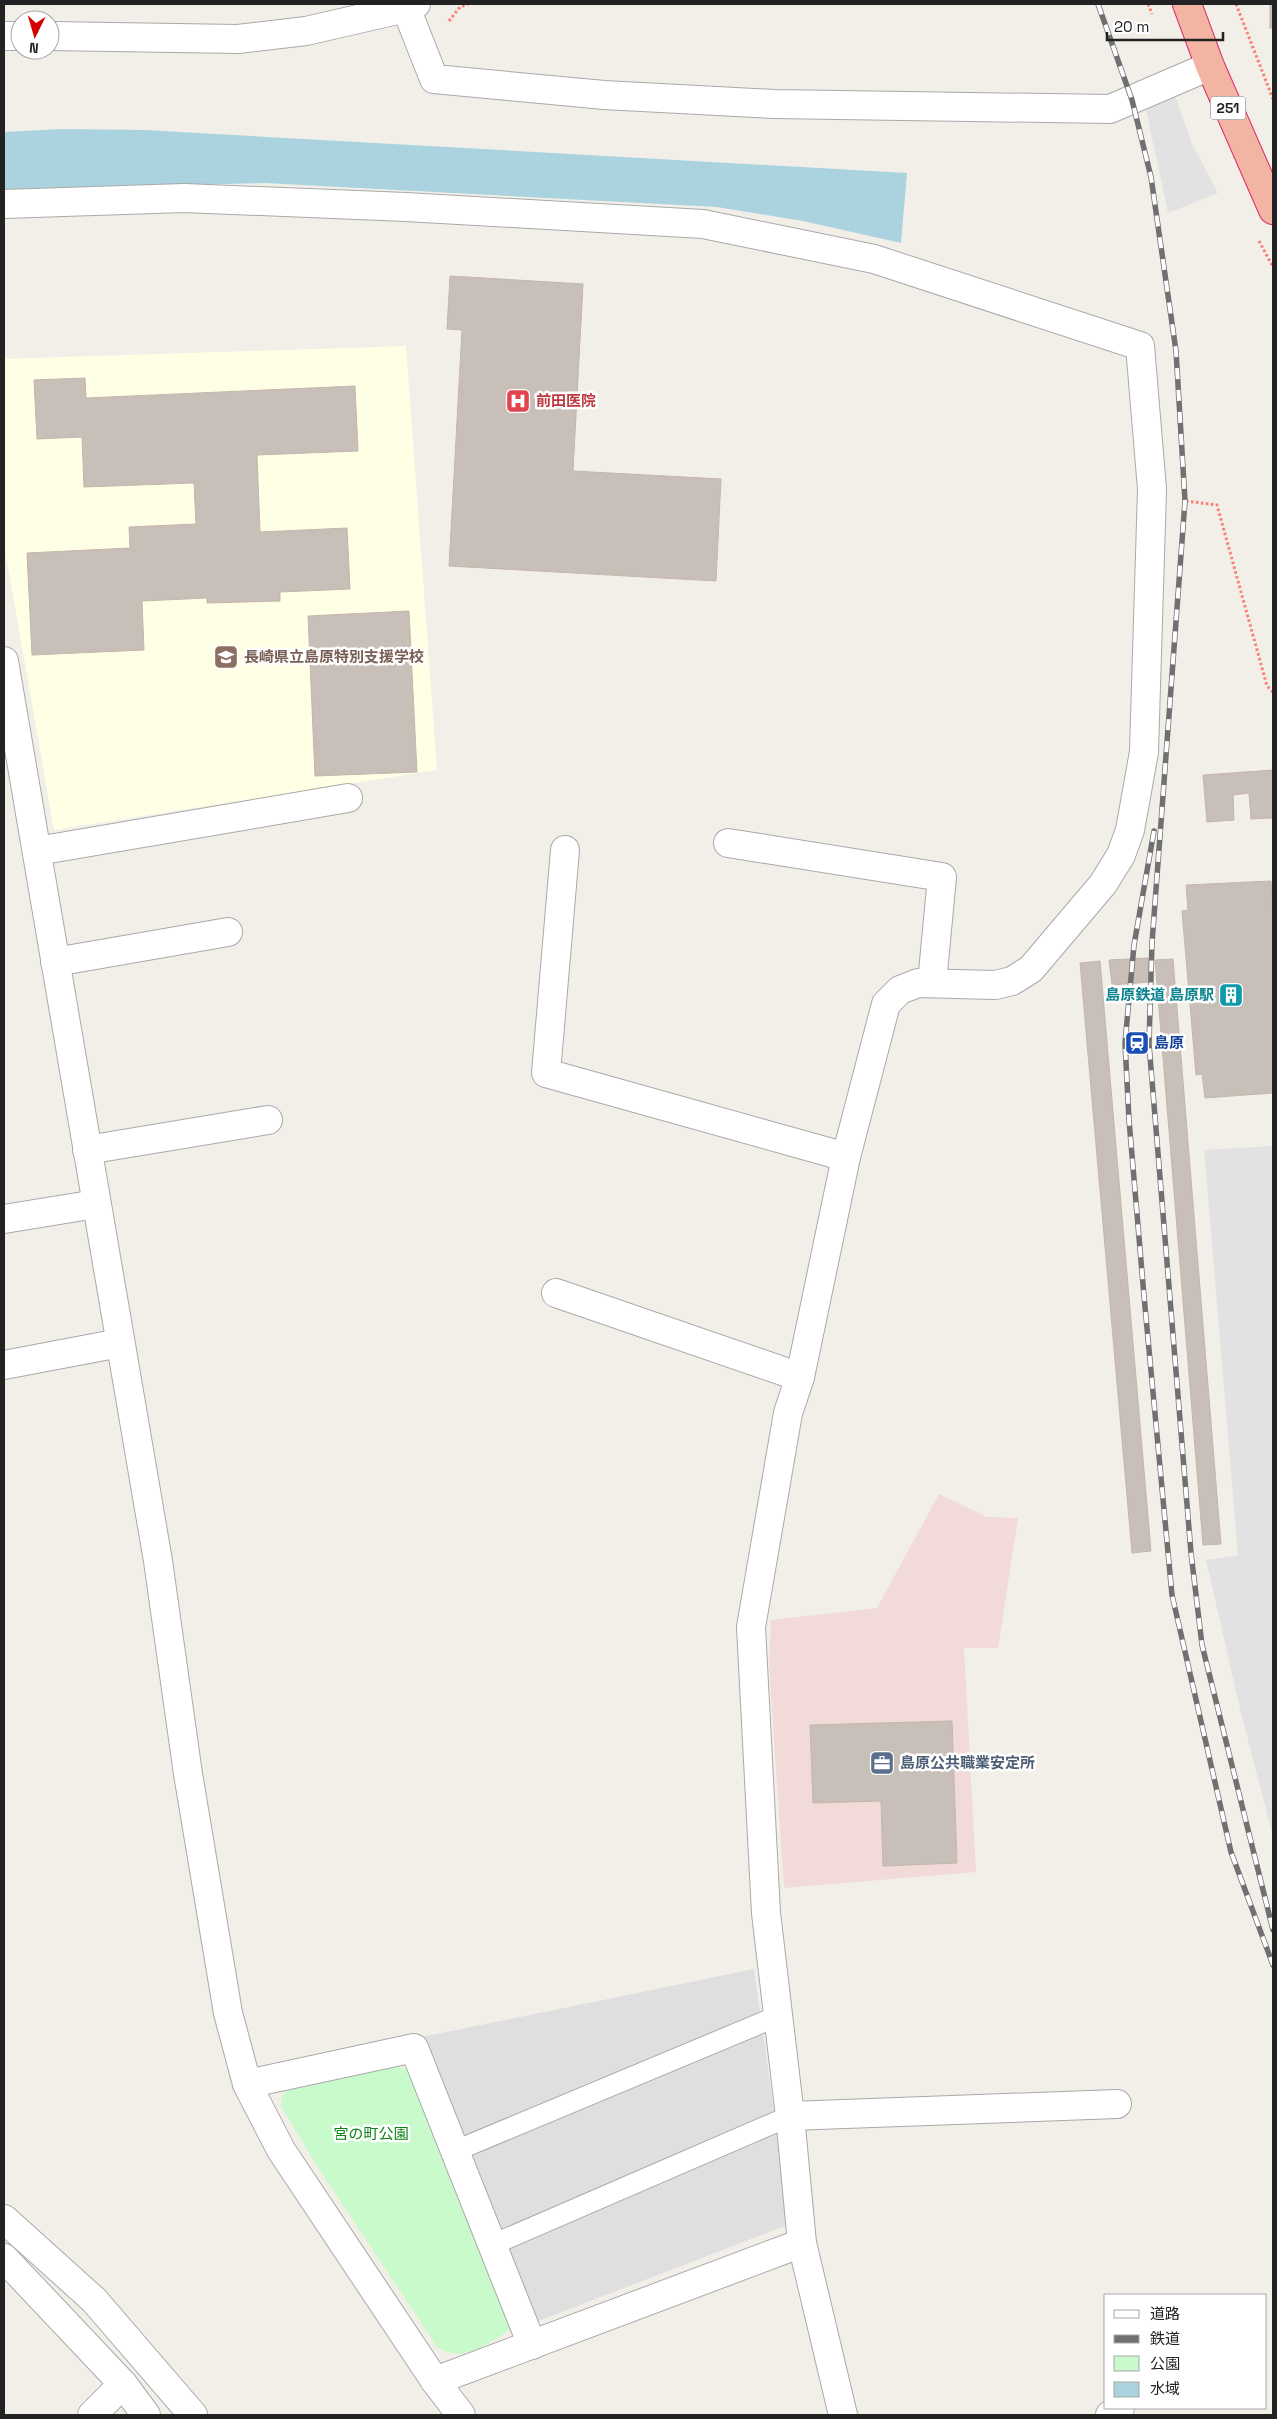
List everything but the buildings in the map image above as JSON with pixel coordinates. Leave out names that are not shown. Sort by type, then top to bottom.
[{"type":"highway","name":"251","points":[[1187,4],[1210,66],[1273,210]]},
{"type":"street","points":[[60,36],[238,39],[306,31],[411,6],[434,78],[604,95],[774,104],[1110,109],[1210,66]]},
{"type":"street","points":[[4,204],[184,198],[406,207],[703,224],[874,259],[1140,346],[1152,489],[1144,752],[1130,830],[1121,855],[1103,884],[1031,969],[1012,981],[994,985],[918,984],[900,990],[886,1004],[846,1157],[800,1377],[788,1413],[751,1627],[766,1914],[790,2116],[802,2243],[844,2415]]},
{"type":"street","points":[[4,661],[14,786],[36,851],[158,1561],[188,1774],[227,2004],[247,2084],[281,2150],[435,2381],[461,2415]]},
{"type":"street","points":[[36,851],[348,798]]},
{"type":"street","points":[[728,843],[942,877],[932,984]]},
{"type":"street","points":[[565,850],[546,1073],[846,1157]]},
{"type":"street","points":[[55,962],[228,932]]},
{"type":"street","points":[[87,1150],[268,1120]]},
{"type":"street","points":[[4,1219],[96,1204]]},
{"type":"street","points":[[556,1293],[800,1377]]},
{"type":"street","points":[[4,1365],[120,1343]]},
{"type":"street","points":[[247,2084],[414,2048],[532,2345]]},
{"type":"street","points":[[790,2116],[1116,2104]]},
{"type":"street","points":[[4,2219],[94,2300],[194,2415]]},
{"type":"street","points":[[435,2381],[802,2243]]},
{"type":"street","points":[[4,2258],[123,2384],[146,2415]]},
{"type":"street","points":[[92,2415],[123,2384]]},
{"type":"lane","points":[[455,2150],[778,2016]]},
{"type":"lane","points":[[492,2245],[790,2116]]},
{"type":"path","points":[[1236,4],[1273,99]]},
{"type":"path","points":[[1152,489],[1185,501],[1217,505],[1267,686],[1273,692]]},
{"type":"shaded area","points":[[1174,93],[1192,144],[1218,193],[1168,213],[1145,105]]},
{"type":"shaded area","name":"長崎県立島原特別支援学校","points":[[406,346],[437,770],[54,830],[4,544],[4,359]]},
{"type":"shaded area","points":[[1273,1146],[1273,1836],[1241,1713],[1206,1560],[1238,1555],[1204,1150]]},
{"type":"shaded area","points":[[939,1494],[987,1517],[1018,1518],[998,1648],[964,1648],[976,1872],[784,1888],[769,1664],[771,1620],[877,1608]]},
{"type":"shaded area","points":[[754,1969],[790,2224],[536,2322],[422,2037]]},
{"type":"green space","name":"宮の町公園","points":[[395,2066],[406,2069],[415,2077],[511,2327],[495,2340],[465,2353],[453,2353],[437,2347],[315,2163],[281,2106],[282,2096],[288,2088]]},
{"type":"water","points":[[62,129],[145,130],[907,173],[901,243],[803,221],[717,207],[265,183],[4,189],[4,132]]},
{"type":"railway","points":[[1098,4],[1132,100],[1151,177],[1176,351],[1185,501],[1152,943],[1149,1044],[1191,1553],[1202,1645],[1273,1930]]},
{"type":"railway","points":[[1154,831],[1134,945],[1125,1043],[1129,1120],[1172,1595],[1231,1852],[1273,1965]]},
{"type":"place","name":"前田医院","points":[[518,401]]},
{"type":"place","name":"長崎県立島原特別支援学校","points":[[226,657]]},
{"type":"place","name":"島原鉄道 島原駅","points":[[1231,995]]},
{"type":"place","name":"島原","points":[[1137,1043]]},
{"type":"place","name":"島原公共職業安定所","points":[[882,1763]]}]
